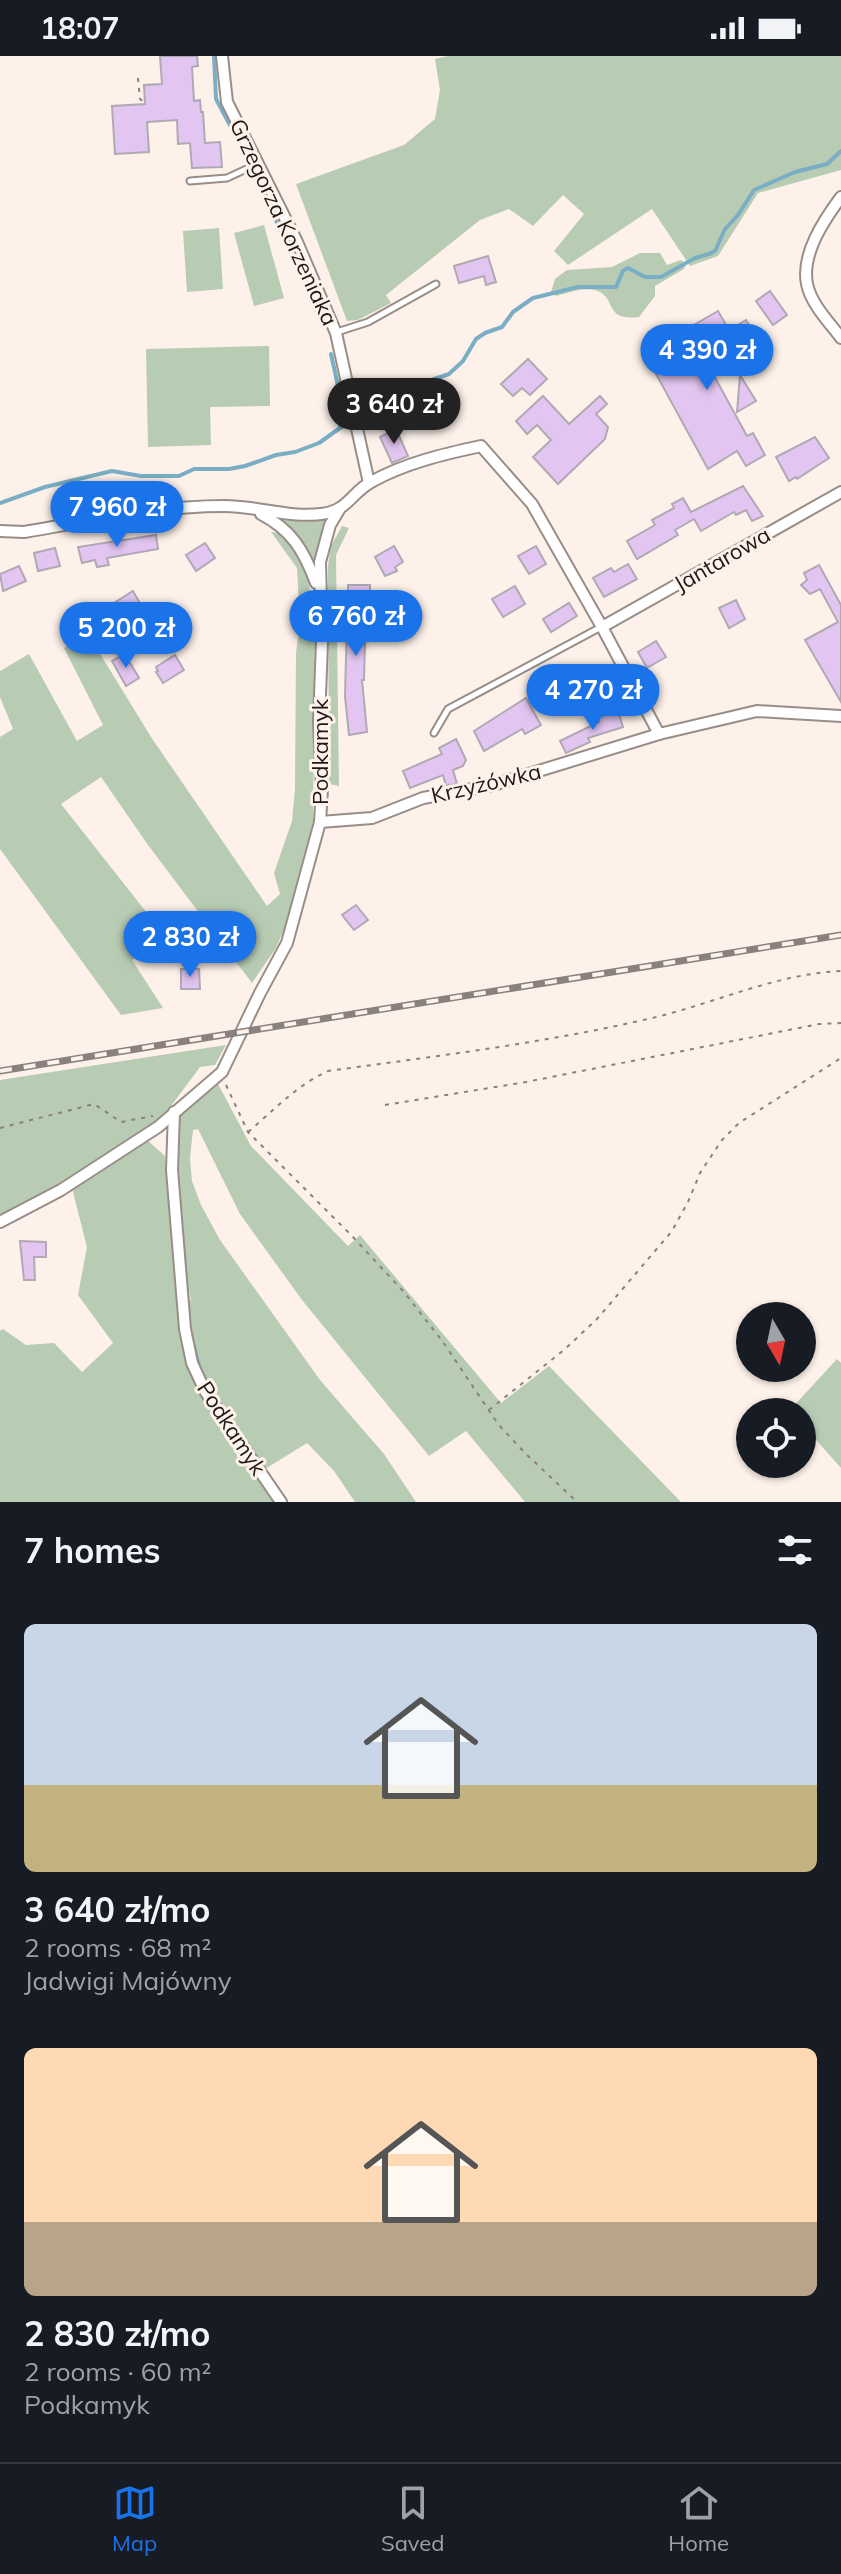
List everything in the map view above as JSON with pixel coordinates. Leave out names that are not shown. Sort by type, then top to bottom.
[{"type":"street","name":"Grzegorza Korzeniaka","points":[[222,56],[227,102],[297,242],[336,333],[369,483]]},
{"type":"street","points":[[841,197],[812,246],[806,272],[812,298],[841,338]]},
{"type":"street","points":[[0,531],[24,532],[171,509],[226,506],[300,515],[339,510],[369,483],[435,456],[481,446],[532,504],[659,734]]},
{"type":"street","name":"Jantarowa","points":[[602,627],[841,492]]},
{"type":"street","name":"Podkamyk","points":[[252,509],[280,524],[295,538],[319,590]]},
{"type":"street","name":"Podkamyk","points":[[0,1222],[61,1190],[158,1127],[222,1072],[287,943],[320,822],[320,562],[325,541],[339,510]]},
{"type":"street","name":"Krzyżówka","points":[[320,822],[372,818],[423,798],[493,785],[659,734],[757,711],[841,716]]},
{"type":"street","name":"Podkamyk","points":[[174,1112],[172,1170],[185,1329],[192,1363],[205,1391],[281,1502]]},
{"type":"lane","points":[[190,181],[227,178],[258,163]]},
{"type":"lane","points":[[336,333],[368,322],[436,284]]},
{"type":"lane","name":"Jantarowa","points":[[434,733],[448,709],[602,627]]},
{"type":"path","points":[[138,78],[140,99],[145,103]]},
{"type":"path","points":[[248,1132],[295,1090],[328,1071],[564,1038],[657,1017],[759,986],[819,972],[841,971]]},
{"type":"path","points":[[385,1105],[513,1085],[819,1024],[841,1023]]},
{"type":"path","points":[[489,1411],[597,1319],[672,1231],[700,1173],[722,1140],[739,1123],[841,1058]]},
{"type":"path","points":[[222,1072],[248,1132],[404,1292],[443,1342],[489,1411],[524,1452],[577,1502]]},
{"type":"path","points":[[0,1128],[94,1104],[121,1122],[174,1112]]},
{"type":"green space","points":[[448,56],[841,56],[841,170],[758,193],[718,256],[690,266],[652,209],[568,265],[554,251],[584,214],[563,195],[533,226],[509,209],[480,220],[386,295],[391,303],[358,320],[347,321],[296,184],[404,145],[435,119],[440,90],[435,59]]},
{"type":"green space","points":[[264,225],[284,298],[254,306],[234,233]]},
{"type":"green space","points":[[219,228],[223,289],[187,292],[183,231]]},
{"type":"green space","points":[[640,253],[660,253],[667,265],[681,260],[686,264],[684,269],[655,286],[655,296],[639,317],[620,316],[606,297],[594,290],[556,296],[551,292],[555,279],[567,270],[612,267]]},
{"type":"green space","points":[[269,346],[270,406],[210,407],[211,445],[148,447],[146,349]]},
{"type":"green space","points":[[277,515],[327,522],[316,565],[300,539]]},
{"type":"green space","points":[[342,526],[349,528],[336,555],[339,786],[329,784],[328,565],[331,546]]},
{"type":"green space","points":[[271,532],[281,533],[307,566],[315,644],[313,821],[294,906],[276,948],[252,983],[101,777],[61,804],[151,918],[135,930],[149,948],[132,960],[163,1008],[121,1015],[0,849],[0,737],[13,729],[0,697],[0,671],[29,654],[77,741],[103,725],[64,648],[88,634],[151,737],[267,906],[280,894],[274,873],[292,821],[296,653],[300,623],[297,568]]},
{"type":"green space","points":[[226,1045],[215,1065],[200,1067],[156,1126],[54,1188],[0,1215],[0,1080]]},
{"type":"green space","points":[[218,1084],[251,1146],[348,1246],[360,1235],[501,1403],[549,1366],[681,1502],[525,1502],[466,1431],[429,1456],[302,1300],[240,1214],[198,1129],[193,1130],[190,1158],[192,1181],[220,1240],[320,1380],[384,1454],[416,1502],[355,1502],[334,1471],[307,1443],[262,1471],[220,1409],[200,1370],[190,1328],[187,1303],[191,1300],[178,1228],[174,1180],[182,1108],[198,1101]]},
{"type":"green space","points":[[147,1140],[165,1156],[180,1324],[189,1365],[207,1403],[273,1502],[0,1502],[0,1331],[3,1329],[26,1345],[54,1343],[82,1372],[113,1343],[78,1295],[87,1247],[72,1188]]},
{"type":"green space","points":[[837,1359],[841,1363],[841,1468],[816,1440],[816,1398],[801,1398]]},
{"type":"building","points":[[160,56],[197,56],[198,66],[192,67],[194,101],[200,100],[205,143],[220,142],[222,167],[192,168],[190,143],[178,144],[177,120],[147,122],[149,152],[115,154],[112,106],[145,104],[144,85],[162,84]]},
{"type":"building","points":[[488,256],[496,282],[486,285],[484,276],[459,283],[454,266]]},
{"type":"building","points":[[770,291],[787,315],[773,325],[756,301]]},
{"type":"building","points":[[718,311],[729,330],[746,320],[755,335],[707,363],[747,436],[753,433],[765,455],[746,466],[737,451],[708,469],[650,363],[699,336],[692,326]]},
{"type":"building","points":[[528,359],[547,379],[530,395],[522,388],[513,396],[501,384]]},
{"type":"building","points":[[740,375],[756,401],[737,412]]},
{"type":"building","points":[[543,396],[569,424],[600,396],[607,404],[596,414],[608,427],[605,439],[558,484],[533,457],[551,440],[537,425],[527,434],[516,421]]},
{"type":"building","points":[[396,429],[408,456],[392,463],[380,437]]},
{"type":"building","points":[[815,437],[829,458],[789,481],[776,457]]},
{"type":"building","points":[[743,486],[763,516],[752,521],[746,510],[736,515],[734,512],[701,531],[694,519],[675,530],[678,535],[637,559],[627,541],[655,525],[652,520],[674,508],[672,504],[683,498],[691,512]]},
{"type":"building","points":[[156,535],[158,549],[107,558],[109,565],[97,567],[95,560],[82,563],[78,547]]},
{"type":"building","points":[[205,543],[215,558],[196,571],[186,555]]},
{"type":"building","points":[[394,546],[403,562],[395,567],[397,571],[385,576],[375,557]]},
{"type":"building","points":[[536,546],[546,564],[529,574],[518,556]]},
{"type":"building","points":[[55,548],[60,566],[38,571],[34,553]]},
{"type":"building","points":[[628,564],[637,579],[604,597],[593,578],[611,568],[614,572]]},
{"type":"building","points":[[819,565],[841,605],[841,702],[805,640],[838,622],[820,589],[810,594],[801,585],[807,580],[804,573]]},
{"type":"building","points":[[19,566],[26,581],[3,591],[0,574]]},
{"type":"building","points":[[348,585],[370,585],[370,601],[366,601],[362,680],[367,732],[349,735],[345,696]]},
{"type":"building","points":[[515,586],[525,604],[503,617],[492,599]]},
{"type":"building","points":[[133,591],[142,607],[124,618],[114,603]]},
{"type":"building","points":[[736,600],[745,619],[729,628],[719,608]]},
{"type":"building","points":[[569,603],[577,616],[551,632],[543,619]]},
{"type":"building","points":[[656,641],[666,657],[647,668],[638,652]]},
{"type":"building","points":[[175,655],[184,670],[163,683],[156,667]]},
{"type":"building","points":[[121,656],[123,659],[126,656],[139,678],[126,686],[112,661]]},
{"type":"building","points":[[526,698],[541,725],[525,734],[522,729],[484,751],[474,731]]},
{"type":"building","points":[[618,711],[623,727],[588,738],[590,742],[566,753],[560,741],[599,722],[598,717]]},
{"type":"building","points":[[456,739],[466,760],[463,766],[453,770],[457,784],[446,786],[443,775],[410,788],[403,771],[442,754],[439,748]]},
{"type":"building","points":[[356,905],[368,920],[354,930],[342,915]]},
{"type":"building","points":[[181,969],[199,969],[200,989],[181,989]]},
{"type":"building","points":[[20,1241],[46,1242],[46,1257],[34,1257],[35,1280],[24,1280]]},
{"type":"waterway","points":[[214,56],[216,99],[247,157]]},
{"type":"waterway","points":[[0,503],[45,487],[112,471],[141,476],[179,476],[194,469],[245,466],[319,443],[340,428],[366,418],[396,392],[449,374],[463,361],[476,339],[502,327],[513,312],[533,298],[578,287],[616,287],[623,271],[628,268],[645,277],[661,277],[715,251],[725,229],[754,190],[795,172],[827,164],[841,151]]},
{"type":"waterway","points":[[254,171],[321,321]]},
{"type":"waterway","points":[[331,354],[342,404],[340,428]]},
{"type":"waterway","points":[[183,1242],[189,1319]]},
{"type":"waterway","points":[[193,1344],[199,1366]]},
{"type":"railway","points":[[0,1071],[841,935]]}]
